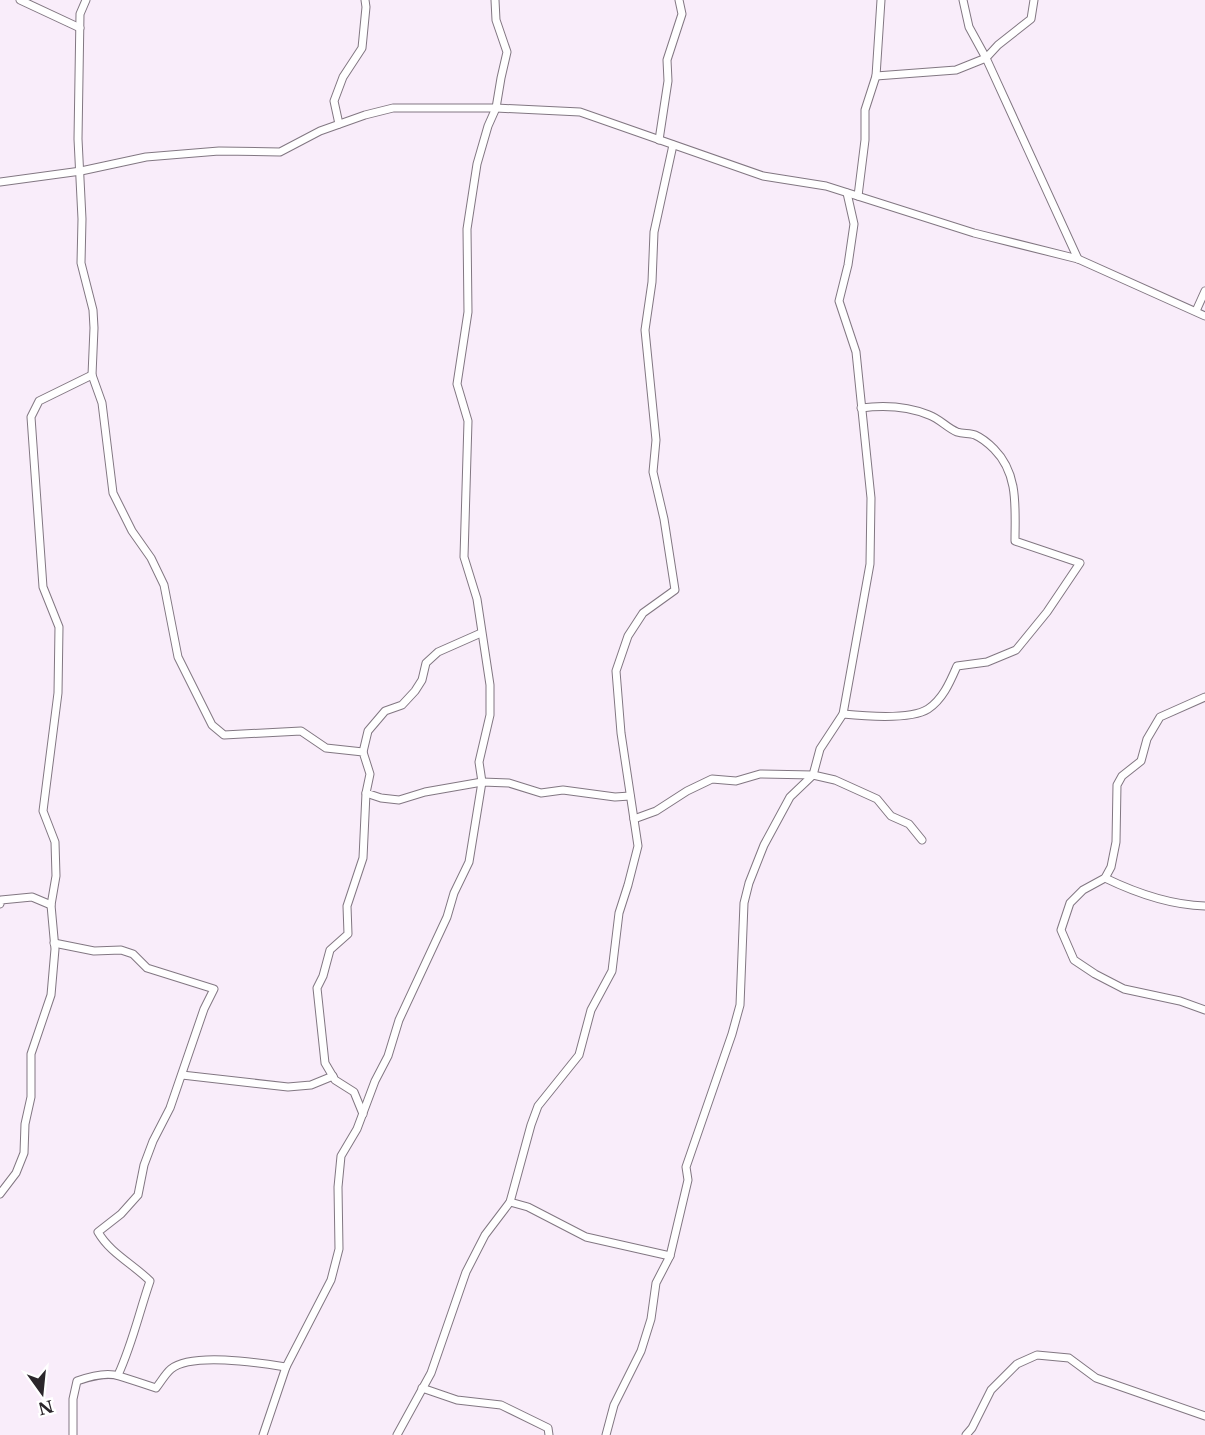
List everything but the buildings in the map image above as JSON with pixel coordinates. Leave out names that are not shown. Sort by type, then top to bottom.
[{"type":"street","points":[[20,0],[80,28]]},
{"type":"street","points":[[87,0],[81,14],[80,28],[78,140],[81,171],[81,263],[93,310],[92,375],[102,403],[113,493],[132,531],[151,558],[164,585],[178,657],[212,725],[224,735],[301,731],[326,748],[363,752]]},
{"type":"street","points":[[339,124],[334,101],[343,77],[362,48],[365,0]]},
{"type":"street","points":[[263,1435],[286,1367],[331,1280],[339,1249],[338,1187],[341,1156],[363,1114],[375,1081],[388,1056],[399,1020],[447,917],[454,892],[469,862],[482,782],[479,762],[490,714],[490,685],[477,599],[464,557],[468,421],[458,384],[468,312],[467,229],[477,164],[496,108],[507,51],[496,20],[495,0]]},
{"type":"street","points":[[659,140],[668,81],[667,60],[682,14],[679,0]]},
{"type":"street","points":[[858,196],[865,140],[865,110],[876,76],[881,0]]},
{"type":"street","points":[[963,0],[969,27],[986,58],[1078,259]]},
{"type":"street","points":[[876,76],[956,70],[986,58],[998,45],[1031,19],[1034,0]]},
{"type":"street","points":[[0,182],[81,171],[146,157],[219,151],[280,152],[320,131],[393,108],[580,111],[762,176],[826,186],[974,232],[1078,259],[1205,316]]},
{"type":"street","points":[[397,1435],[431,1373],[466,1272],[485,1235],[510,1202],[538,1106],[579,1055],[591,1010],[612,971],[619,913],[638,846],[621,733],[616,671],[628,636],[643,613],[675,590],[664,519],[653,472],[656,440],[645,330],[652,282],[654,232],[673,145]]},
{"type":"street","points":[[606,1435],[614,1405],[641,1351],[651,1318],[656,1283],[670,1256],[688,1180],[686,1167],[740,1005],[744,903],[748,883],[764,845],[790,797],[813,775],[820,749],[843,714],[870,564],[871,498],[856,351],[839,301],[848,266],[854,224],[848,193]]},
{"type":"street","points":[[1196,311],[1205,291]]},
{"type":"street","points":[[0,1194],[16,1173],[24,1153],[25,1124],[31,1097],[32,1054],[51,995],[54,943],[51,905],[56,876],[55,842],[43,811],[58,693],[59,627],[43,587],[31,417],[39,401],[92,375]]},
{"type":"street","points":[[843,714],[898,717],[927,710],[944,693],[957,666],[987,662],[1016,650],[1047,612],[1080,563],[1015,541],[1015,495],[1011,475],[1002,457],[990,445],[976,436],[957,432],[930,415],[880,405],[861,408]]},
{"type":"street","points":[[363,1114],[354,1092],[335,1080],[325,1063],[317,988],[330,950],[348,934],[348,906],[363,858],[366,793],[370,774],[363,752],[368,731],[386,711],[402,705],[415,691],[422,680],[426,663],[438,652],[481,633]]},
{"type":"street","points":[[1205,697],[1160,717],[1147,739],[1141,761],[1122,776],[1117,785],[1116,842],[1111,867],[1105,878],[1083,890],[1070,903],[1061,930],[1074,960],[1095,974],[1124,989],[1180,1001],[1205,1010]]},
{"type":"street","points":[[634,819],[656,811],[687,791],[712,779],[736,781],[760,774],[813,775],[835,780],[877,800],[891,816],[909,824],[922,840]]},
{"type":"street","points":[[366,793],[399,800],[425,792],[482,782],[509,783],[541,793],[563,790],[615,797],[630,796]]},
{"type":"street","points":[[1105,878],[1134,892],[1205,906]]},
{"type":"street","points":[[0,904],[2,900],[32,897],[51,905]]},
{"type":"street","points":[[54,943],[94,951],[121,950],[133,954],[147,968],[214,989],[204,1009],[170,1108],[144,1165],[138,1196],[121,1215],[98,1232],[104,1243],[134,1265],[150,1281],[130,1348],[118,1375]]},
{"type":"street","points":[[182,1075],[288,1088],[311,1085],[333,1076]]},
{"type":"street","points":[[510,1202],[528,1208],[586,1237],[670,1256]]},
{"type":"street","points":[[966,1435],[972,1428],[991,1390],[1017,1364],[1037,1354],[1069,1358],[1096,1378],[1205,1416]]},
{"type":"street","points":[[73,1435],[72,1399],[77,1382],[89,1377],[118,1375],[129,1381],[156,1388],[172,1368],[192,1360],[248,1361],[286,1367]]},
{"type":"street","points":[[422,1388],[457,1400],[501,1404],[538,1421],[548,1428],[549,1435]]}]
